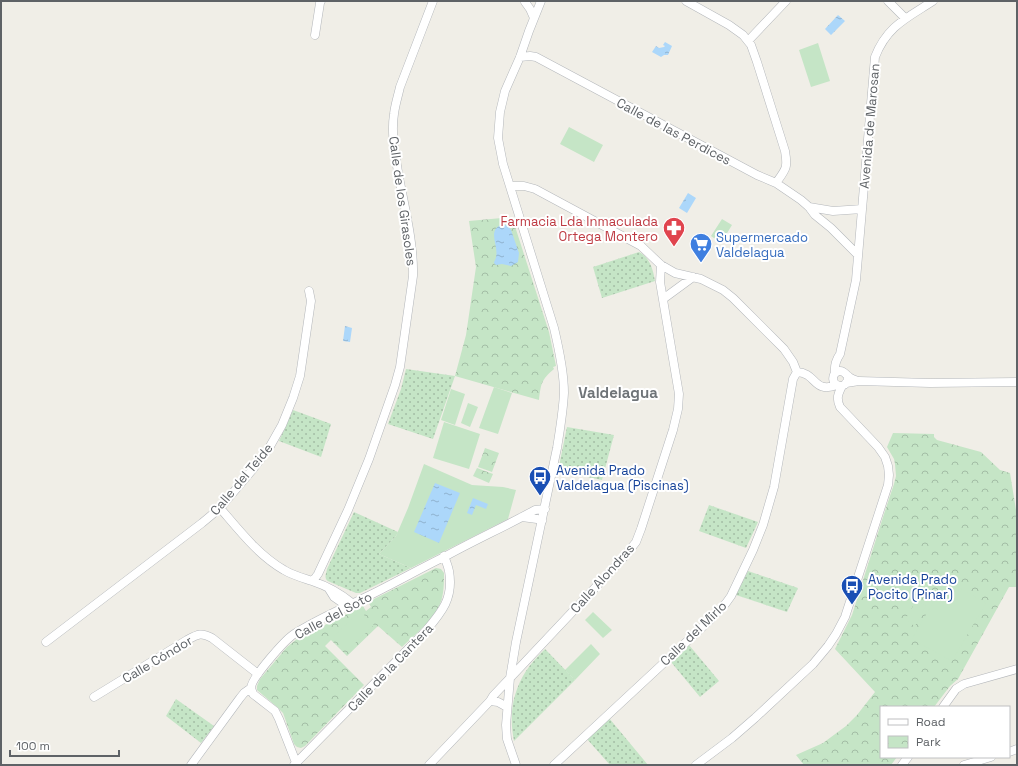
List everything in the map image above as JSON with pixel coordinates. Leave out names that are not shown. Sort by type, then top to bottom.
[{"type":"street","points":[[315,35],[321,1]]},
{"type":"street","name":"Calle de los Girasoles","points":[[313,581],[318,574],[369,459],[400,367],[413,276],[413,265],[395,152],[393,132],[394,115],[396,102],[408,66],[433,1]]},
{"type":"street","points":[[524,1],[534,18]]},
{"type":"street","points":[[516,765],[507,739],[506,725],[510,678],[514,649],[545,510],[557,448],[564,393],[563,378],[554,328],[510,186],[498,138],[500,112],[505,91],[520,57],[541,1]]},
{"type":"street","points":[[686,1],[729,25],[743,35],[751,45],[785,151],[787,163],[785,171],[776,183]]},
{"type":"street","points":[[748,41],[786,1]]},
{"type":"street","points":[[888,1],[905,18]]},
{"type":"street","name":"Avenida de Marosan","points":[[696,765],[738,733],[814,664],[828,646],[845,617],[888,485],[889,475],[885,457],[878,447],[840,407],[837,401],[841,379],[835,369],[836,361],[840,354],[856,280],[875,57],[884,39],[895,27],[905,18],[933,1]]},
{"type":"street","points":[[527,36],[530,48],[536,57]]},
{"type":"street","points":[[520,57],[536,57]]},
{"type":"street","name":"Calle de las Perdices","points":[[536,57],[757,175],[776,183],[809,207],[815,215],[858,255]]},
{"type":"street","points":[[510,186],[524,186],[534,189],[641,246],[661,265],[675,273],[693,276],[723,290],[733,298],[784,349],[793,362],[797,372],[805,373],[823,388],[830,388],[841,379],[930,383],[1017,382]]},
{"type":"street","name":"Calle de las Perdices","points":[[809,207],[830,211],[862,209]]},
{"type":"street","points":[[824,223],[826,215],[830,211]]},
{"type":"street","name":"Calle Alondras","points":[[429,765],[618,562],[638,538],[673,430],[678,409],[679,394],[660,282],[661,265]]},
{"type":"street","points":[[663,299],[693,276]]},
{"type":"street","name":"Calle del Teide","points":[[46,642],[220,508],[270,448],[285,419],[300,376],[311,301],[309,291]]},
{"type":"street","name":"Calle del Mirlo","points":[[554,765],[710,620],[731,596],[753,550],[770,506],[793,379],[797,372]]},
{"type":"street","points":[[220,508],[254,546],[284,570],[301,578],[313,581],[342,595],[350,605]]},
{"type":"street","name":"Calle del Soto","points":[[190,765],[240,698],[251,688],[251,684],[258,674],[281,646],[293,635],[535,510],[545,510]]},
{"type":"street","points":[[522,517],[542,521]]},
{"type":"street","name":"Calle de la Cantera","points":[[296,764],[424,633],[441,613],[448,600],[450,585],[449,571],[444,556]]},
{"type":"street","points":[[329,589],[334,598],[333,613]]},
{"type":"street","points":[[334,598],[350,605]]},
{"type":"street","name":"Calle Cóndor","points":[[94,697],[187,640],[200,634],[212,638],[258,674]]},
{"type":"street","points":[[514,649],[520,654],[529,658]]},
{"type":"street","points":[[944,706],[956,689],[964,684],[1017,669]]},
{"type":"street","points":[[251,688],[253,694],[275,711],[296,764]]},
{"type":"street","points":[[490,701],[498,702],[507,707]]},
{"type":"street","points":[[964,765],[988,758]]},
{"type":"green space","points":[[818,43],[830,81],[811,87],[799,50]]},
{"type":"green space","points":[[569,127],[603,145],[594,162],[560,144]]},
{"type":"green space","points":[[512,217],[549,332],[556,366],[553,367],[554,369],[546,376],[542,383],[539,400],[455,376],[466,335],[476,267],[469,221]]},
{"type":"green space","points":[[722,219],[732,225],[721,243],[711,236]]},
{"type":"green space","points":[[639,252],[646,257],[650,264],[655,281],[602,298],[593,267]]},
{"type":"green space","points":[[406,369],[455,376],[433,439],[388,424],[401,389]]},
{"type":"green space","points":[[494,387],[512,393],[498,434],[479,428]]},
{"type":"green space","points":[[451,389],[465,394],[455,425],[441,420]]},
{"type":"green space","points":[[468,403],[478,407],[470,427],[461,423]]},
{"type":"green space","points":[[293,410],[331,424],[321,457],[279,441]]},
{"type":"green space","points":[[444,422],[480,434],[469,469],[433,458]]},
{"type":"green space","points":[[567,427],[614,435],[602,480],[558,471]]},
{"type":"green space","points":[[893,433],[934,434],[934,437],[937,440],[981,452],[1000,470],[1010,473],[1017,516],[1017,587],[1009,587],[958,679],[950,686],[935,706],[880,706],[880,758],[896,758],[891,765],[804,765],[796,755],[823,743],[846,726],[857,715],[875,692],[835,649],[852,615],[894,484],[896,476],[895,464],[894,459],[887,447]]},
{"type":"green space","points":[[485,448],[499,453],[492,472],[478,467]]},
{"type":"green space","points":[[424,464],[472,485],[503,487],[516,490],[508,519],[411,568],[379,554],[396,536]]},
{"type":"green space","points":[[477,468],[493,474],[489,483],[473,476]]},
{"type":"green space","points":[[709,505],[758,522],[746,548],[699,531]]},
{"type":"green space","points":[[354,512],[398,532],[379,554],[411,568],[360,593],[356,593],[326,580],[327,569]]},
{"type":"green space","points":[[436,568],[441,569],[444,573],[443,593],[440,604],[428,622],[402,647],[378,626],[347,656],[331,640],[325,646],[364,685],[305,746],[301,748],[297,747],[294,744],[283,713],[257,690],[260,679],[287,647],[297,639],[363,606],[366,611],[371,607],[368,602]]},
{"type":"green space","points":[[748,571],[798,588],[787,612],[736,595]]},
{"type":"green space","points":[[925,572],[935,578],[924,597],[914,591]]},
{"type":"green space","points":[[946,580],[986,603],[952,661],[912,639]]},
{"type":"green space","points":[[916,601],[926,606],[915,626],[905,620]]},
{"type":"green space","points":[[360,611],[374,625],[347,651],[333,637]]},
{"type":"green space","points":[[593,612],[612,630],[603,638],[585,620]]},
{"type":"green space","points":[[591,644],[600,654],[575,680],[565,670]]},
{"type":"green space","points":[[689,645],[719,681],[700,697],[671,662]]},
{"type":"green space","points":[[545,649],[575,680],[514,741],[512,714],[515,696],[521,679],[528,668]]},
{"type":"green space","points":[[176,699],[214,726],[201,743],[166,716]]},
{"type":"green space","points":[[609,718],[648,765],[610,765],[587,739]]},
{"type":"water","points":[[838,15],[845,21],[831,35],[825,29]]},
{"type":"water","points":[[665,42],[672,46],[668,55],[661,57],[652,52],[656,46],[659,48],[664,47],[665,46],[663,45]]},
{"type":"water","points":[[688,193],[696,198],[687,213],[679,208]]},
{"type":"water","points":[[503,224],[508,226],[511,230],[519,253],[518,262],[511,266],[502,264],[496,265],[494,263],[496,252],[494,234],[495,230]]},
{"type":"water","points":[[345,326],[352,328],[350,342],[343,341]]},
{"type":"water","points":[[435,483],[460,493],[439,543],[414,532]]},
{"type":"water","points":[[473,498],[488,504],[486,509],[476,505],[472,515],[467,513]]},
{"type":"place","name":"Farmacia Lda Inmaculada Ortega Montero","points":[[674,248]]},
{"type":"place","name":"Supermercado Valdelagua","points":[[701,264]]},
{"type":"place","name":"Avenida Prado Valdelagua (Piscinas)","points":[[540,496]]},
{"type":"place","name":"Avenida Prado Pocito (Pinar)","points":[[852,606]]},
{"type":"district","name":"Valdelagua","points":[[618,393]]}]
